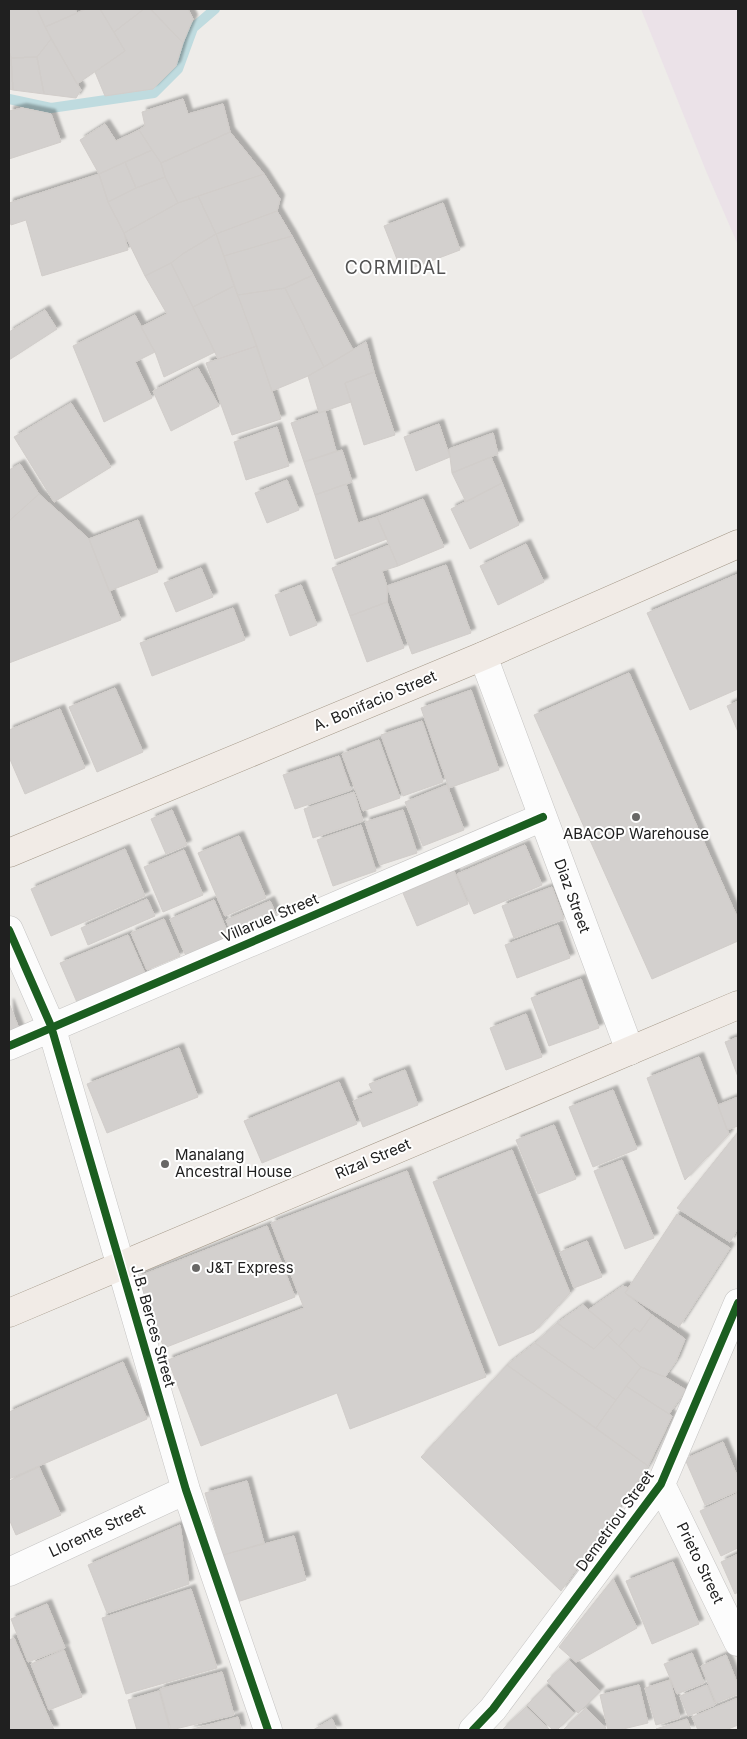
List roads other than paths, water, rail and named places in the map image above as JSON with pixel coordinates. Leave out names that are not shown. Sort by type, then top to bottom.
[{"type":"main road","name":"A. Bonifacio Street","points":[[9,853],[483,656],[738,544]]},
{"type":"main road","name":"Rizal Street","points":[[9,1313],[738,1005]]},
{"type":"street","name":"Diaz Street","points":[[483,656],[630,1051]]},
{"type":"street","name":"Villaruel Street","points":[[9,1046],[51,1026],[543,816]]},
{"type":"street","name":"J.B. Berces Street","points":[[9,930],[51,1026],[186,1490],[268,1730]]},
{"type":"street","name":"Demetriou Street","points":[[473,1730],[494,1709],[661,1484],[738,1303]]},
{"type":"street","name":"Prieto Street","points":[[661,1484],[735,1628]]},
{"type":"street","name":"Llorente Street","points":[[9,1572],[186,1490]]},
{"type":"waterway","points":[[9,99],[51,108],[154,93],[178,69],[193,28],[215,9]]},
{"type":"place","name":"ABACOP Warehouse","points":[[636,817]]},
{"type":"place","name":"Manalang Ancestral House","points":[[165,1164]]},
{"type":"place","name":"J&T Express","points":[[196,1268]]},
{"type":"district","name":"CORMIDAL","points":[[396,268]]}]
